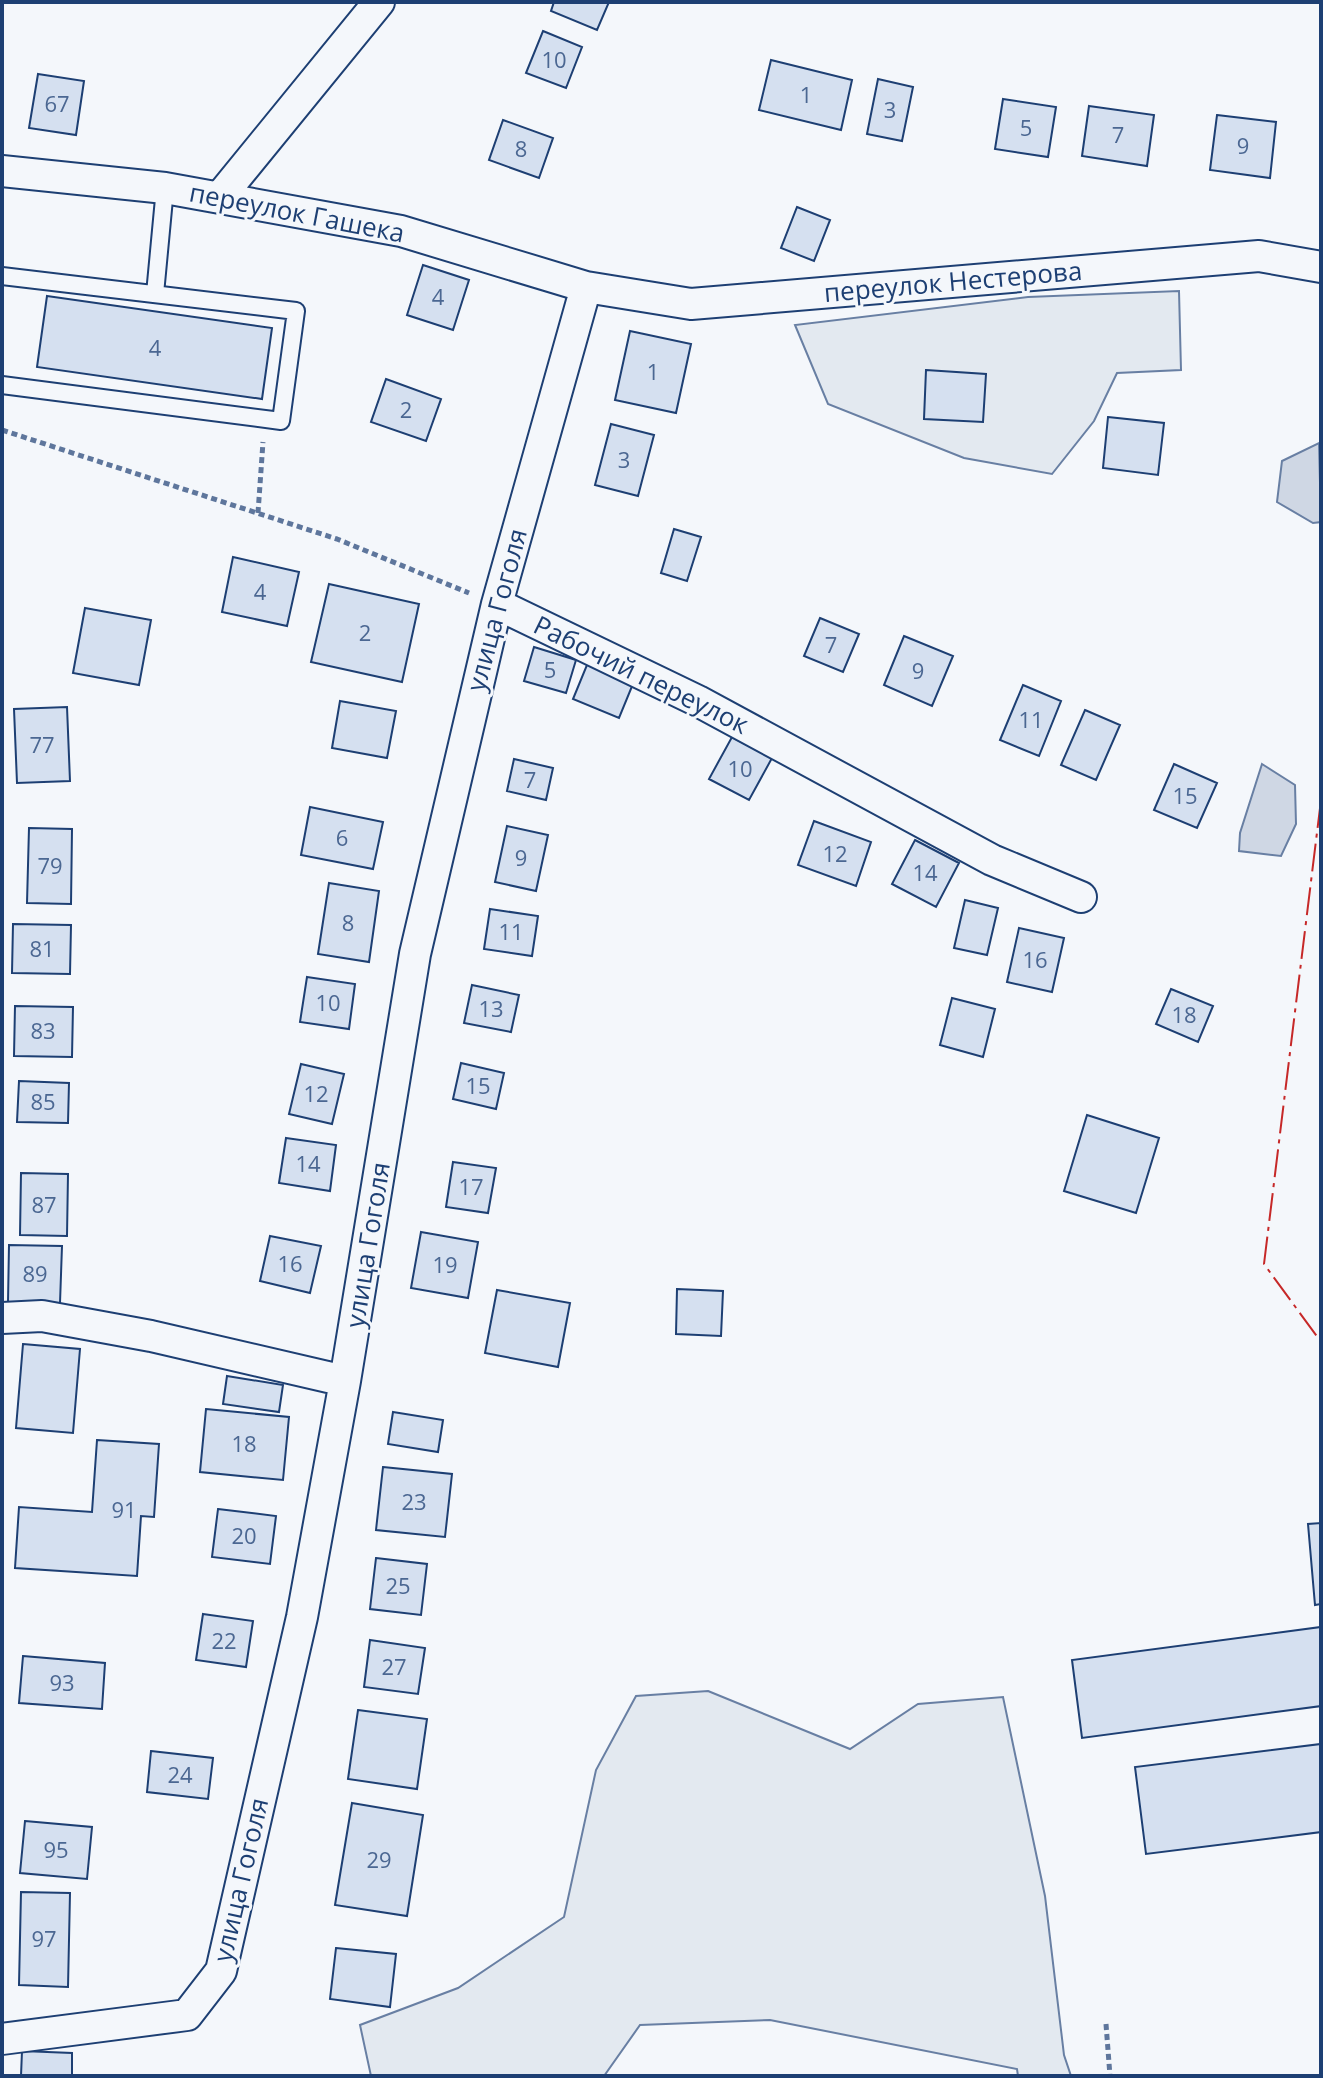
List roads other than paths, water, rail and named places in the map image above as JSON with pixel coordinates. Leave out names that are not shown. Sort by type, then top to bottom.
[{"type":"street","points":[[220,197],[379,2]]},
{"type":"street","name":"переулок Гашека","points":[[2,171],[165,188],[401,231],[586,287]]},
{"type":"street","name":"переулок Нестерова","points":[[586,287],[691,304],[1259,256],[1321,267]]},
{"type":"street","name":"улица Гоголя","points":[[2,2039],[187,2015],[221,1971],[302,1617],[345,1381],[415,954],[497,604],[586,287]]},
{"type":"street","name":"Рабочий переулок","points":[[497,604],[698,701],[992,860],[1081,897]]},
{"type":"street","points":[[2,1318],[42,1316],[151,1336],[345,1381]]},
{"type":"lane","points":[[155,294],[165,188]]},
{"type":"lane","points":[[2,276],[296,311],[281,421],[2,385]]}]
